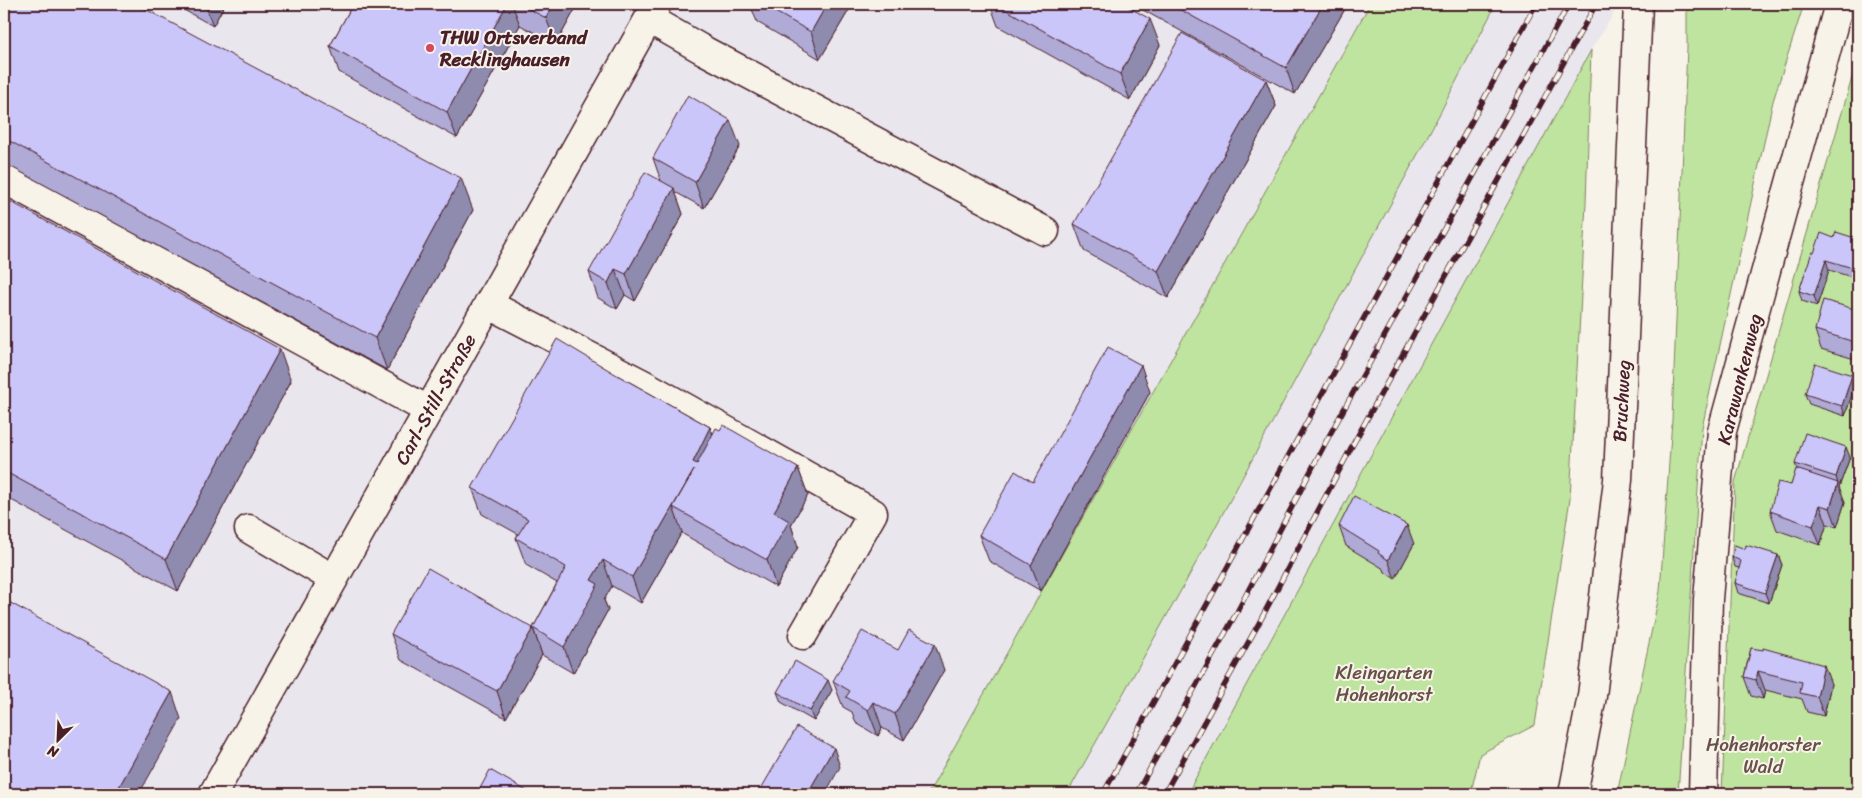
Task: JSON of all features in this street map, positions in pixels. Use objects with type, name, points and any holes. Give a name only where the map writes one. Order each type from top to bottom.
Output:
[{"type":"street","name":"Bruchweg","points":[[1572,794],[1592,696],[1618,480],[1638,4]]},
{"type":"street","name":"Karawankenweg","points":[[1704,794],[1708,599],[1722,431],[1839,4]]},
{"type":"street","points":[[653,11],[714,56],[1045,230]]},
{"type":"street","name":"Carl-Still-Straße","points":[[212,794],[653,11]]},
{"type":"street","points":[[4,179],[428,410]]},
{"type":"street","points":[[488,304],[645,385],[873,513],[803,635]]},
{"type":"street","points":[[249,529],[334,579]]},
{"type":"shaded area","points":[[4,4],[1370,4],[928,794],[4,794]]},
{"type":"shaded area","points":[[1496,4],[1620,4],[1591,50],[1187,794],[1067,794],[1184,585],[1439,115]]},
{"type":"green space","points":[[1370,4],[1496,4],[1439,115],[1184,585],[1067,794],[928,794]]},
{"type":"green space","points":[[1687,4],[1804,4],[1773,101],[1702,428],[1678,794],[1617,794],[1660,591],[1672,420],[1687,48]]},
{"type":"green space","name":"Kleingarten Hohenhorst","points":[[1591,50],[1586,203],[1570,499],[1535,725],[1480,754],[1472,788],[1474,794],[1187,794]]},
{"type":"green space","name":"Hohenhorster Wald","points":[[1858,57],[1858,794],[1722,794],[1735,482]]},
{"type":"building","points":[[9,4],[136,4],[461,178],[375,338],[4,138],[4,13]]},
{"type":"building","name":"THW Ortsverband Recklinghausen","points":[[353,4],[507,4],[447,112],[330,46]]},
{"type":"building","points":[[520,4],[554,4],[546,18]]},
{"type":"building","points":[[761,4],[827,4],[811,32]]},
{"type":"building","points":[[996,4],[1123,4],[1150,19],[1120,74]]},
{"type":"building","points":[[1170,4],[1323,4],[1286,68]]},
{"type":"building","points":[[1182,33],[1266,80],[1158,271],[1074,224]]},
{"type":"building","points":[[688,95],[730,120],[695,182],[653,158]]},
{"type":"building","points":[[645,172],[674,188],[626,274],[615,269],[608,283],[589,272]]},
{"type":"building","points":[[4,198],[280,349],[166,559],[4,471]]},
{"type":"building","points":[[1836,232],[1858,239],[1858,264],[1856,269],[1826,260],[1814,296],[1799,291],[1812,252],[1814,253],[1821,233],[1834,238]]},
{"type":"building","points":[[1823,300],[1858,310],[1858,343],[1815,330]]},
{"type":"building","points":[[557,339],[710,427],[693,462],[697,464],[716,428],[720,430],[723,425],[798,468],[774,512],[789,521],[767,560],[673,507],[694,470],[632,577],[603,560],[591,580],[598,584],[564,647],[533,628],[566,567],[516,538],[528,519],[472,488]]},
{"type":"building","points":[[1108,347],[1141,365],[1031,565],[979,535],[1015,471],[1033,482]]},
{"type":"building","points":[[1815,363],[1852,375],[1842,406],[1805,394]]},
{"type":"building","points":[[1805,433],[1846,447],[1836,477],[1795,464]]},
{"type":"building","points":[[1796,469],[1838,483],[1830,508],[1820,505],[1813,526],[1770,511],[1778,482],[1791,485]]},
{"type":"building","points":[[1354,496],[1407,525],[1388,560],[1378,553],[1379,551],[1339,526]]},
{"type":"building","points":[[1735,545],[1745,549],[1746,545],[1778,555],[1765,593],[1735,583],[1741,561],[1732,557]]},
{"type":"building","points":[[428,568],[533,628],[497,691],[391,634]]},
{"type":"building","points":[[7,601],[172,692],[115,794],[4,794],[4,607]]},
{"type":"building","points":[[909,630],[935,644],[895,714],[873,702],[868,710],[846,697],[850,691],[833,681],[862,631],[898,650]]},
{"type":"building","points":[[1751,648],[1763,650],[1763,648],[1824,665],[1817,697],[1800,693],[1802,682],[1758,671],[1756,680],[1744,677]]},
{"type":"building","points":[[795,661],[828,680],[810,711],[777,692]]},
{"type":"building","points":[[797,727],[834,748],[807,794],[758,794]]},
{"type":"building","points":[[490,770],[532,794],[477,794]]},
{"type":"railway","points":[[1103,794],[1536,4]]},
{"type":"railway","points":[[1136,794],[1237,612],[1329,436],[1569,4]]},
{"type":"railway","points":[[1164,794],[1259,623],[1351,448],[1596,4]]},
{"type":"place","name":"THW Ortsverband Recklinghausen","points":[[430,48]]}]
